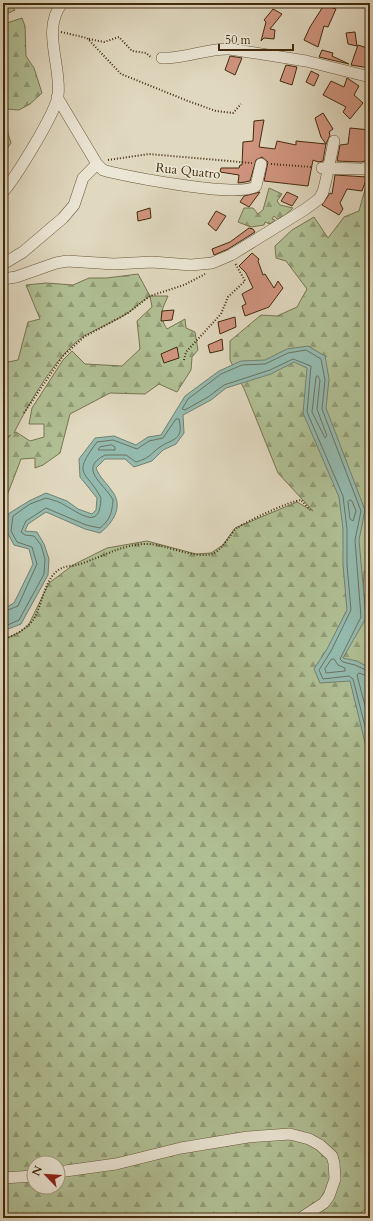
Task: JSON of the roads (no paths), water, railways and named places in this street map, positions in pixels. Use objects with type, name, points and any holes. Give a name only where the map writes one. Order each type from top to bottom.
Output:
[{"type":"street","points":[[3,264],[23,252],[64,218],[74,205],[83,178],[97,164],[58,97],[52,30],[58,5]]},
{"type":"street","points":[[162,58],[185,56],[222,49],[306,61],[370,77]]},
{"type":"street","points":[[3,192],[14,178],[46,124],[58,97]]},
{"type":"street","points":[[3,279],[16,277],[56,263],[67,261],[114,264],[152,262],[191,265],[212,263],[232,255],[319,199],[323,192],[325,168],[334,141]]},
{"type":"street","name":"Rua Quatro","points":[[97,164],[103,170],[156,182],[228,189],[253,188],[258,182],[261,164]]},
{"type":"street","points":[[325,168],[362,169],[370,167]]},
{"type":"street","points":[[66,1171],[116,1164],[188,1147],[248,1137],[290,1134],[309,1139],[320,1145],[332,1156],[334,1163],[335,1179],[329,1196],[324,1202],[301,1218]]},
{"type":"street","points":[[3,1178],[26,1177]]},
{"type":"water","points":[[308,346],[325,356],[329,379],[326,408],[365,510],[359,540],[366,618],[343,658],[357,661],[370,668],[370,763],[350,681],[320,683],[314,669],[327,649],[347,610],[343,565],[343,529],[339,497],[303,413],[307,368],[294,362],[271,374],[226,388],[211,400],[183,415],[184,433],[176,444],[163,450],[152,461],[134,467],[125,459],[105,459],[96,468],[99,475],[110,488],[115,497],[117,508],[113,519],[100,533],[85,529],[46,512],[28,524],[25,531],[37,532],[44,544],[49,559],[48,575],[21,624],[3,631],[3,609],[14,603],[33,564],[29,549],[14,545],[7,532],[8,514],[29,501],[46,493],[67,501],[78,509],[92,514],[96,510],[97,498],[80,477],[79,459],[95,438],[114,436],[136,445],[148,437],[161,435],[185,396],[219,371],[241,361],[265,360],[287,349]]}]
